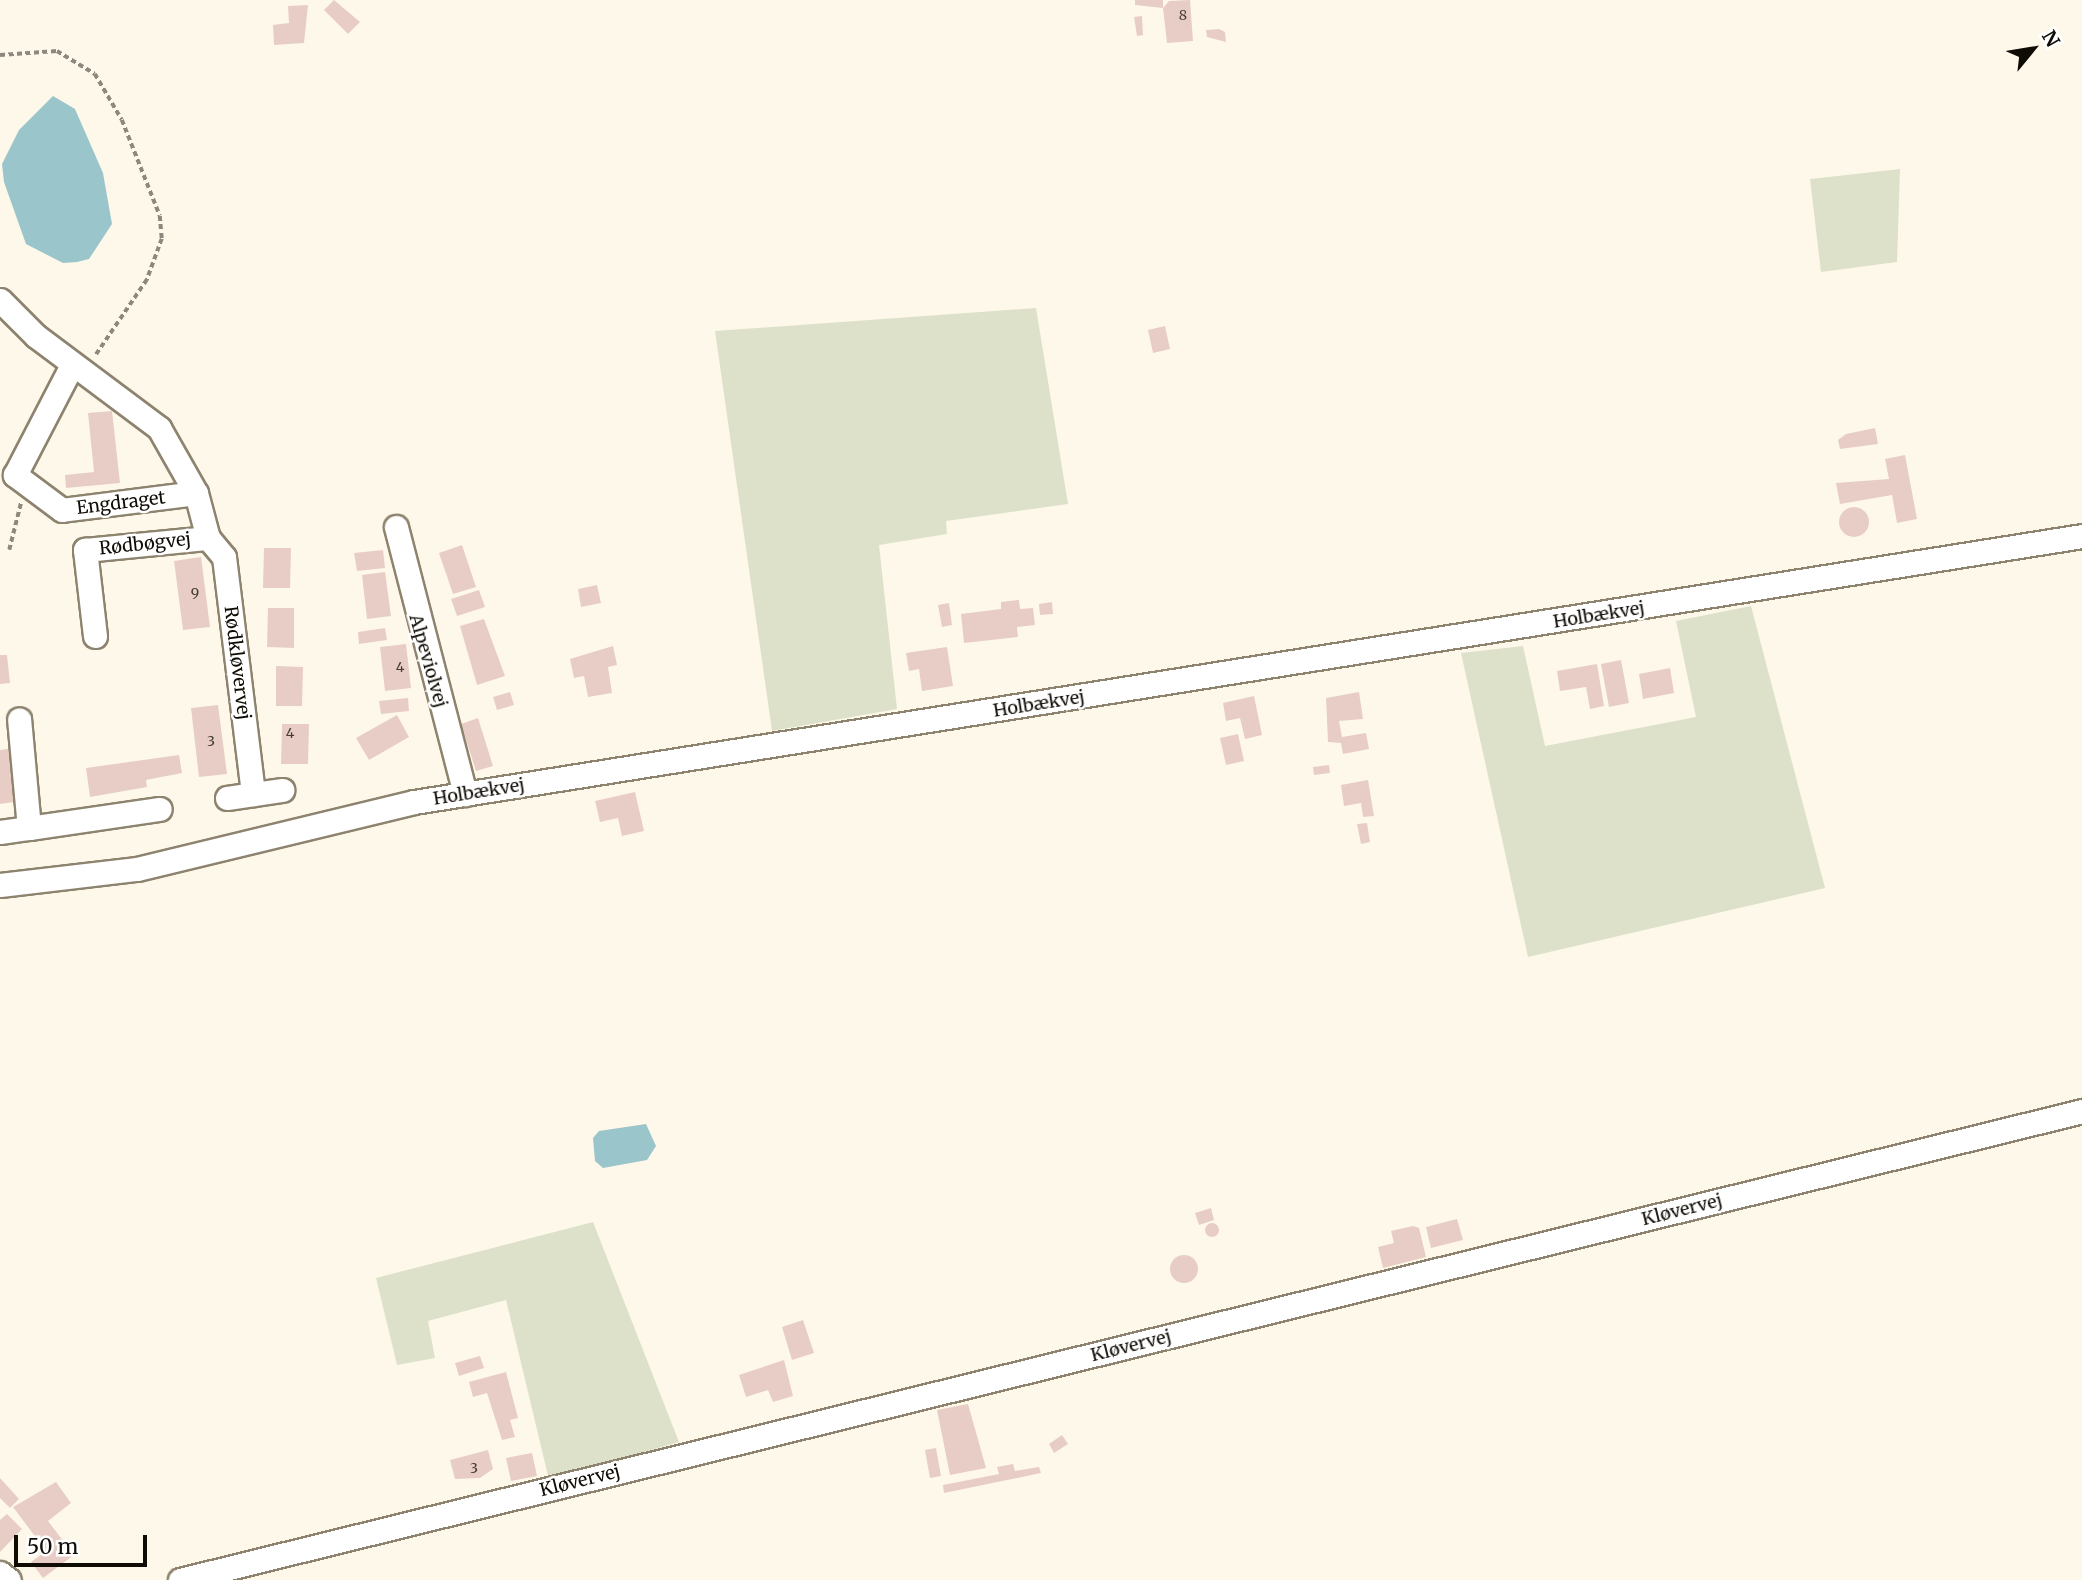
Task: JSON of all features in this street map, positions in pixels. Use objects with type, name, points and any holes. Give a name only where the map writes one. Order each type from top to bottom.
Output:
[{"type":"street","points":[[1,304],[79,370],[130,401],[159,428],[197,493],[208,538]]},
{"type":"street","points":[[14,478],[79,370]]},
{"type":"street","name":"Engdraget","points":[[14,478],[62,510],[197,493]]},
{"type":"street","name":"Alpeviolvej","points":[[396,527],[466,794]]},
{"type":"street","name":"Holbækvej","points":[[0,886],[137,869],[466,794],[2082,536]]},
{"type":"street","name":"Rødbøgvej","points":[[95,636],[85,550],[208,538]]},
{"type":"street","name":"Rødkløvervej","points":[[208,538],[224,557],[253,794]]},
{"type":"street","points":[[19,719],[29,828]]},
{"type":"street","points":[[227,798],[282,790]]},
{"type":"street","points":[[0,832],[160,809]]},
{"type":"street","name":"Kløvervej","points":[[180,1580],[2082,1111]]},
{"type":"street","points":[[0,1573],[9,1580]]},
{"type":"path","points":[[0,55],[57,51],[95,74],[122,120],[160,216],[162,239],[147,280],[79,370]]},
{"type":"path","points":[[9,550],[14,478]]},
{"type":"green space","points":[[1900,169],[1897,262],[1821,272],[1810,179]]},
{"type":"green space","points":[[1036,308],[1068,504],[946,521],[947,534],[879,545],[897,709],[772,731],[715,331]]},
{"type":"green space","points":[[1751,606],[1825,888],[1528,957],[1461,653],[1523,646],[1545,746],[1696,717],[1676,621]]},
{"type":"green space","points":[[593,1222],[679,1442],[549,1480],[506,1300],[428,1321],[435,1358],[397,1365],[376,1278]]},
{"type":"water","points":[[53,96],[75,109],[103,173],[112,224],[89,259],[77,262],[63,263],[26,244],[4,182],[2,164],[19,130]]},
{"type":"water","points":[[646,1124],[656,1146],[647,1160],[603,1168],[595,1161],[593,1138],[599,1131]]},
{"type":"building","points":[[334,0],[360,22],[348,34],[324,10]]},
{"type":"building","points":[[1135,0],[1163,0],[1163,8],[1135,5]]},
{"type":"building","points":[[1190,0],[1193,41],[1167,43],[1163,8],[1169,1]]},
{"type":"building","points":[[308,5],[304,43],[274,45],[273,25],[289,23],[288,6]]},
{"type":"building","points":[[1142,16],[1143,35],[1137,36],[1134,17]]},
{"type":"building","points":[[1219,29],[1225,32],[1226,42],[1207,37],[1206,30]]},
{"type":"building","points":[[1165,326],[1170,349],[1153,353],[1148,330]]},
{"type":"building","points":[[112,411],[120,483],[66,488],[65,475],[94,472],[88,413]]},
{"type":"building","points":[[1875,428],[1878,444],[1840,449],[1838,440],[1846,434]]},
{"type":"building","points":[[1905,455],[1917,519],[1897,523],[1892,495],[1840,504],[1836,483],[1889,479],[1885,459]]},
{"type":"building","points":[[1854,507],[1865,511],[1869,522],[1865,533],[1854,537],[1843,533],[1839,522],[1843,511]]},
{"type":"building","points":[[462,545],[476,587],[453,594],[439,553]]},
{"type":"building","points":[[264,548],[291,548],[290,588],[263,588]]},
{"type":"building","points":[[383,550],[385,568],[357,571],[354,553]]},
{"type":"building","points":[[201,557],[210,627],[183,630],[174,561]]},
{"type":"building","points":[[385,572],[391,616],[367,619],[362,575]]},
{"type":"building","points":[[597,585],[601,603],[581,607],[578,589]]},
{"type":"building","points":[[479,590],[485,607],[457,616],[451,599]]},
{"type":"building","points":[[1019,600],[1020,609],[1033,608],[1035,625],[1017,627],[1018,637],[964,643],[961,614],[1001,609],[1001,602]]},
{"type":"building","points":[[1052,602],[1053,614],[1040,615],[1039,604]]},
{"type":"building","points":[[949,603],[952,625],[942,627],[938,605]]},
{"type":"building","points":[[268,608],[294,608],[294,648],[267,647]]},
{"type":"building","points":[[484,619],[505,676],[477,685],[460,626]]},
{"type":"building","points":[[385,628],[387,640],[359,644],[358,632]]},
{"type":"building","points":[[406,644],[411,688],[385,691],[380,647]]},
{"type":"building","points":[[613,646],[617,665],[608,667],[612,693],[588,697],[584,676],[574,678],[570,659]]},
{"type":"building","points":[[947,647],[953,686],[922,691],[919,669],[909,671],[906,653]]},
{"type":"building","points":[[0,655],[7,655],[10,683],[0,684]]},
{"type":"building","points":[[1621,660],[1629,703],[1609,707],[1601,664]]},
{"type":"building","points":[[1597,664],[1604,706],[1590,709],[1586,687],[1560,691],[1557,671]]},
{"type":"building","points":[[276,666],[303,667],[302,706],[276,706]]},
{"type":"building","points":[[1670,668],[1674,693],[1643,699],[1639,674]]},
{"type":"building","points":[[510,692],[514,705],[497,710],[493,697]]},
{"type":"building","points":[[1359,692],[1363,719],[1339,721],[1342,737],[1366,733],[1369,749],[1343,754],[1341,743],[1328,742],[1326,698]]},
{"type":"building","points":[[1254,696],[1262,735],[1245,739],[1240,718],[1226,721],[1223,703]]},
{"type":"building","points":[[408,698],[409,711],[381,714],[379,701]]},
{"type":"building","points":[[218,705],[227,774],[199,777],[191,708]]},
{"type":"building","points":[[397,715],[409,737],[369,760],[356,738]]},
{"type":"building","points":[[478,718],[493,766],[476,771],[461,724]]},
{"type":"building","points":[[282,724],[309,724],[308,764],[281,764]]},
{"type":"building","points":[[1238,734],[1244,761],[1226,765],[1220,738]]},
{"type":"building","points":[[14,748],[21,801],[0,804],[0,750]]},
{"type":"building","points":[[179,755],[182,773],[146,780],[147,787],[90,797],[86,768]]},
{"type":"building","points":[[1329,765],[1330,773],[1314,775],[1313,767]]},
{"type":"building","points":[[1368,780],[1374,816],[1363,817],[1361,803],[1344,806],[1341,785]]},
{"type":"building","points":[[635,792],[644,831],[622,836],[618,818],[600,822],[595,801]]},
{"type":"building","points":[[1367,823],[1370,842],[1361,844],[1357,824]]},
{"type":"building","points":[[1211,1208],[1214,1220],[1199,1225],[1195,1213]]},
{"type":"building","points":[[1457,1219],[1463,1240],[1431,1248],[1426,1227]]},
{"type":"building","points":[[1212,1223],[1217,1225],[1217,1235],[1212,1237],[1207,1235],[1205,1230],[1207,1225]]},
{"type":"building","points":[[1413,1226],[1419,1228],[1426,1257],[1383,1268],[1378,1247],[1394,1243],[1391,1231]]},
{"type":"building","points":[[1184,1255],[1194,1259],[1198,1269],[1194,1279],[1184,1283],[1174,1279],[1170,1269],[1174,1259]]},
{"type":"building","points":[[803,1320],[814,1353],[792,1360],[782,1327]]},
{"type":"building","points":[[480,1356],[484,1368],[459,1376],[455,1363]]},
{"type":"building","points":[[784,1360],[793,1396],[773,1402],[768,1390],[746,1397],[739,1375]]},
{"type":"building","points":[[506,1372],[518,1418],[510,1420],[515,1437],[502,1440],[487,1393],[473,1397],[469,1382]]},
{"type":"building","points":[[968,1404],[986,1468],[950,1475],[937,1410]]},
{"type":"building","points":[[1062,1435],[1068,1444],[1054,1453],[1049,1444]]},
{"type":"building","points":[[936,1448],[941,1476],[930,1478],[925,1450]]},
{"type":"building","points":[[488,1450],[493,1469],[480,1478],[455,1479],[450,1460]]},
{"type":"building","points":[[532,1453],[537,1476],[511,1481],[506,1458]]},
{"type":"building","points":[[1013,1464],[1015,1471],[1039,1467],[1041,1473],[944,1493],[943,1485],[999,1474],[997,1467]]},
{"type":"building","points":[[0,1478],[19,1499],[10,1508],[0,1498]]},
{"type":"building","points":[[56,1482],[71,1503],[48,1521],[74,1555],[43,1578],[31,1562],[46,1551],[13,1507]]},
{"type":"building","points":[[7,1514],[22,1529],[0,1552],[0,1520]]}]
